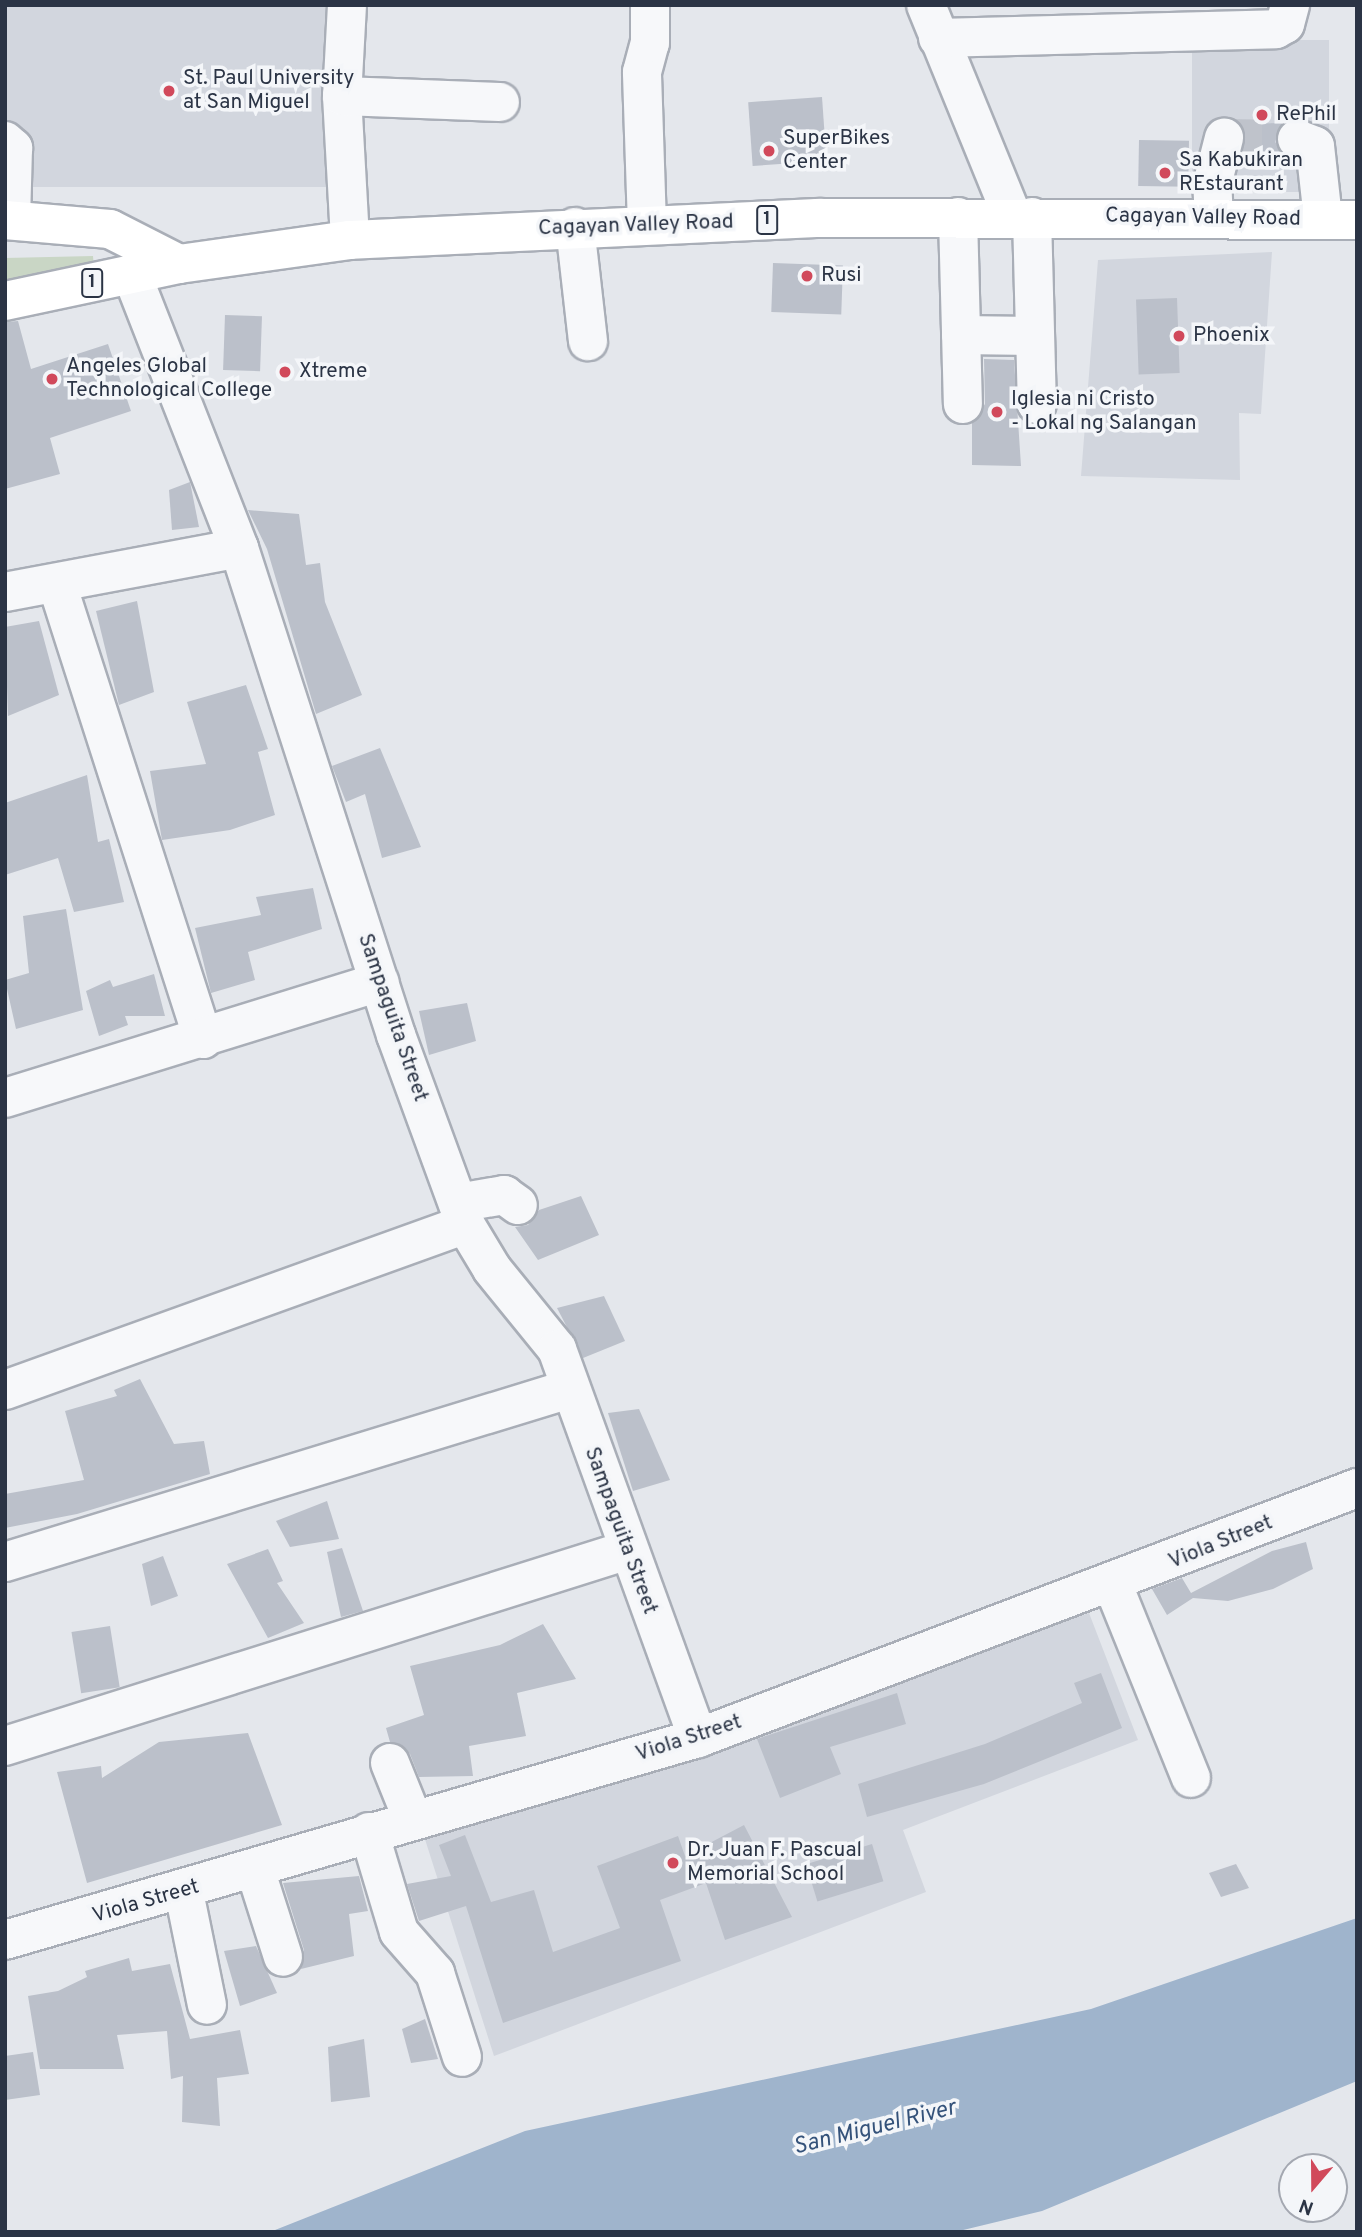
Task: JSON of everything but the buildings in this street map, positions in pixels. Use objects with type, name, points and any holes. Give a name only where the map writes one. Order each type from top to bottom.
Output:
[{"type":"main road","name":"Cagayan Valley Road","points":[[5,301],[179,264],[350,240],[575,227],[958,218],[1340,220]]},
{"type":"main road","points":[[8,220],[110,229],[179,264]]},
{"type":"street","points":[[347,5],[342,96],[350,240]]},
{"type":"street","points":[[647,225],[642,72],[650,43],[650,5]]},
{"type":"street","points":[[1037,404],[1034,337],[1022,217],[932,22],[1276,29],[1285,24],[1290,5]]},
{"type":"street","points":[[342,96],[500,102]]},
{"type":"street","points":[[1214,218],[1212,185],[1224,138]]},
{"type":"street","points":[[1297,139],[1315,146],[1340,220]]},
{"type":"street","points":[[5,141],[13,148],[8,220]]},
{"type":"street","points":[[958,218],[963,404]]},
{"type":"street","points":[[575,227],[588,341]]},
{"type":"street","name":"Sampaguita Street","points":[[132,275],[239,548],[379,982],[461,1213],[492,1269],[551,1338],[625,1551],[698,1738]]},
{"type":"street","points":[[961,335],[1034,337]]},
{"type":"street","points":[[5,592],[239,548]]},
{"type":"street","points":[[57,584],[203,1039]]},
{"type":"street","points":[[5,1098],[203,1039],[379,982]]},
{"type":"street","points":[[5,1390],[504,1195],[518,1205]]},
{"type":"street","points":[[5,1562],[569,1389]]},
{"type":"street","name":"Viola Street","points":[[5,1940],[184,1892],[369,1832],[698,1738],[1113,1585],[1357,1489]]},
{"type":"street","points":[[5,1746],[625,1551]]},
{"type":"street","points":[[1113,1585],[1191,1778]]},
{"type":"street","points":[[390,1763],[413,1820]]},
{"type":"street","points":[[369,1832],[398,1932],[435,1973],[461,2057]]},
{"type":"street","points":[[255,1869],[283,1957]]},
{"type":"street","points":[[184,1892],[207,2005]]},
{"type":"shaded area","name":"St. Paul University at San Miguel","points":[[5,5],[331,5],[331,187],[5,187]]},
{"type":"shaded area","name":"RePhil","points":[[1192,40],[1329,40],[1329,192],[1192,192]]},
{"type":"shaded area","name":"Phoenix","points":[[1272,252],[1261,414],[1239,413],[1240,480],[1081,476],[1098,260]]},
{"type":"shaded area","name":"Dr. Juan F. Pascual Memorial School","points":[[1089,1613],[1138,1740],[903,1830],[926,1892],[494,2056],[423,1833]]},
{"type":"green space","points":[[93,256],[94,269],[5,282],[5,258]]},
{"type":"water","name":"San Miguel River","points":[[1357,1918],[1357,2081],[1042,2211],[955,2232],[270,2232],[525,2131],[1091,2009]]},
{"type":"tunnel","points":[[1224,138],[1297,139]]},
{"type":"place","name":"St. Paul University at San Miguel","points":[[169,91]]},
{"type":"place","name":"RePhil","points":[[1262,115]]},
{"type":"place","name":"SuperBikes Center","points":[[769,151]]},
{"type":"place","name":"Sa Kabukiran REstaurant","points":[[1165,173]]},
{"type":"place","name":"Rusi","points":[[807,276]]},
{"type":"place","name":"Phoenix","points":[[1179,336]]},
{"type":"place","name":"Xtreme","points":[[285,372]]},
{"type":"place","name":"Angeles Global Technological College","points":[[52,379]]},
{"type":"place","name":"Iglesia ni Cristo - Lokal ng Salangan","points":[[997,412]]},
{"type":"place","name":"Dr. Juan F. Pascual Memorial School","points":[[673,1863]]}]
